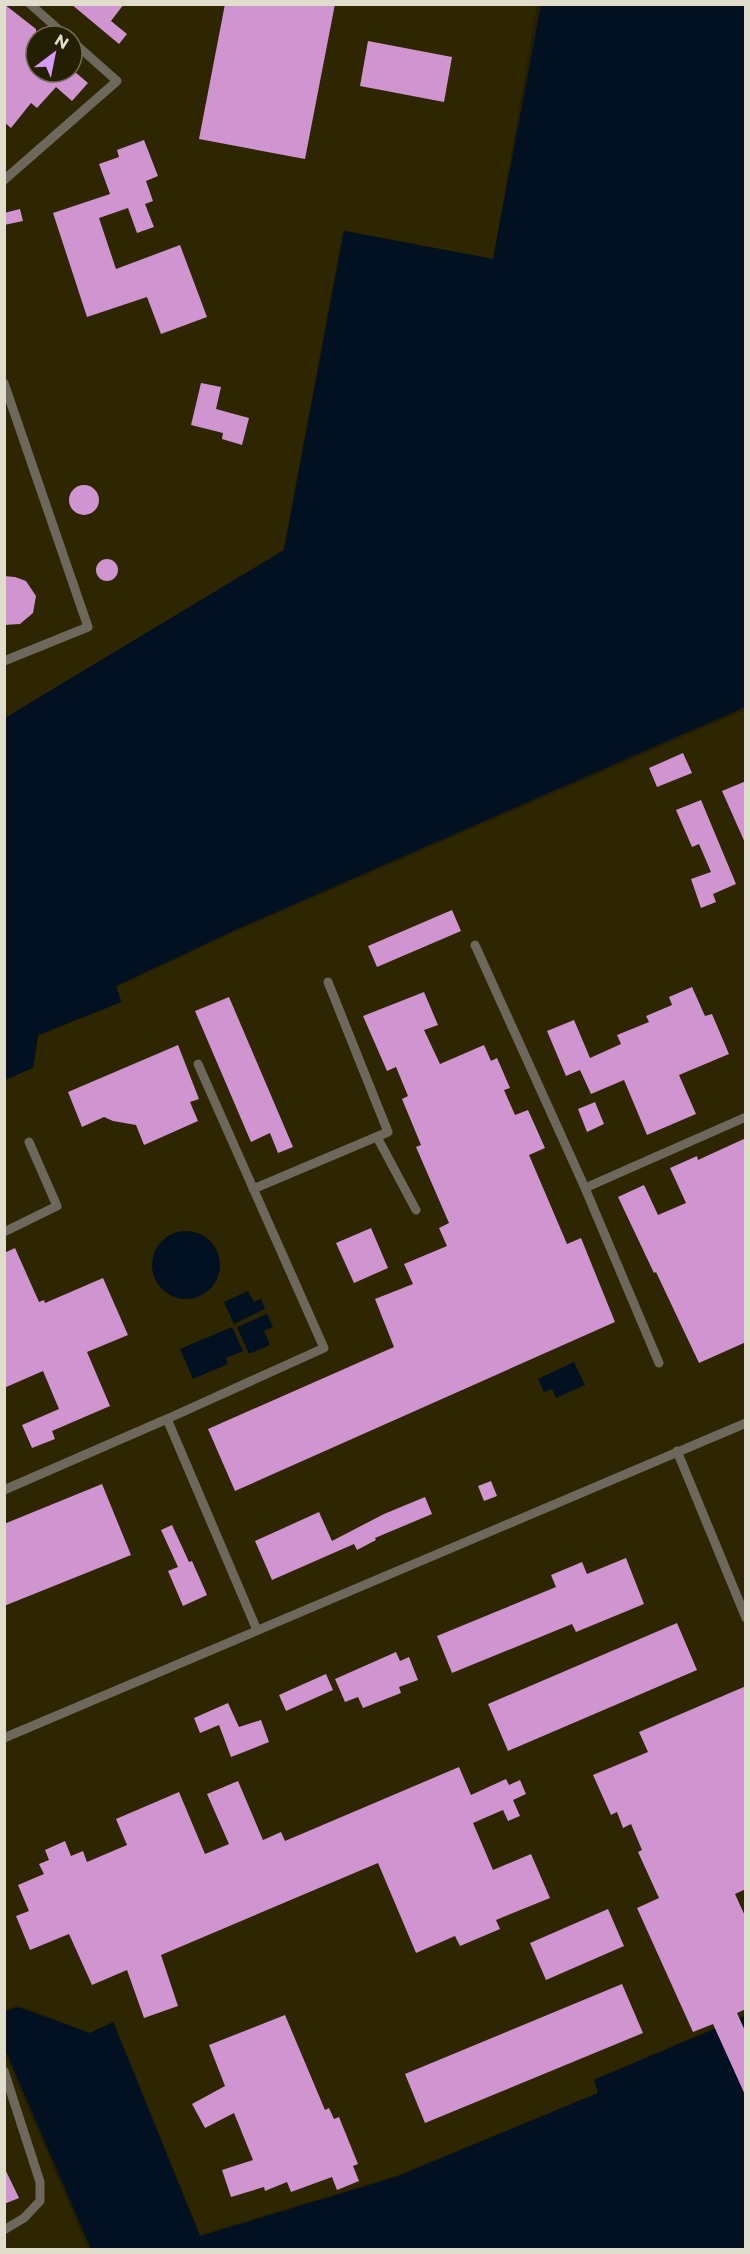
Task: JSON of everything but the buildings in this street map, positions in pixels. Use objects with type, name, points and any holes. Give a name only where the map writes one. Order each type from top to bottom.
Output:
[{"type":"lane","points":[[30,4],[52,24]]},
{"type":"lane","points":[[4,180],[117,81],[84,52]]},
{"type":"lane","points":[[4,383],[88,627],[4,661]]},
{"type":"lane","points":[[476,945],[585,1188],[659,1363]]},
{"type":"lane","points":[[253,1189],[388,1132],[328,981]]},
{"type":"lane","points":[[4,1490],[324,1348],[198,1064]]},
{"type":"lane","points":[[585,1188],[746,1117]]},
{"type":"lane","points":[[377,1137],[416,1210]]},
{"type":"lane","points":[[4,1232],[57,1206],[29,1143]]},
{"type":"lane","points":[[167,1419],[257,1630]]},
{"type":"lane","points":[[4,1738],[746,1423]]},
{"type":"lane","points":[[677,1451],[746,1618]]},
{"type":"lane","points":[[4,2072],[40,2182],[40,2201],[24,2218],[4,2230]]},
{"type":"shaded area","points":[[5,5],[537,5],[493,259],[343,230],[283,551],[5,718]]},
{"type":"shaded area","points":[[745,710],[745,2015],[595,2079],[598,2093],[395,2176],[200,2235],[114,2022],[90,2033],[18,2005],[5,2011],[5,1080],[34,1067],[38,1036],[122,1002],[117,987],[235,932]]},
{"type":"shaded area","points":[[5,2054],[88,2249],[5,2249]]},
{"type":"water","points":[[541,5],[745,5],[745,707],[235,930],[116,986],[121,1002],[38,1035],[33,1068],[5,1080],[5,718],[284,550],[344,231],[493,259]]},
{"type":"water","points":[[179,1231],[193,1231],[205,1236],[215,1246],[220,1265],[215,1284],[205,1294],[193,1299],[179,1299],[167,1294],[157,1284],[152,1272],[152,1258],[157,1246],[167,1236]]},
{"type":"water","points":[[248,1291],[254,1302],[261,1299],[265,1309],[234,1324],[224,1302]]},
{"type":"water","points":[[267,1314],[273,1327],[264,1331],[270,1345],[249,1354],[237,1327]]},
{"type":"water","points":[[232,1327],[243,1351],[226,1358],[228,1364],[193,1379],[180,1349]]},
{"type":"water","points":[[574,1362],[585,1385],[556,1398],[552,1389],[544,1392],[538,1379]]},
{"type":"water","points":[[18,2007],[90,2033],[113,2022],[200,2236],[396,2177],[598,2093],[594,2080],[745,2016],[745,2249],[91,2249],[5,2049],[4,2012]]}]
